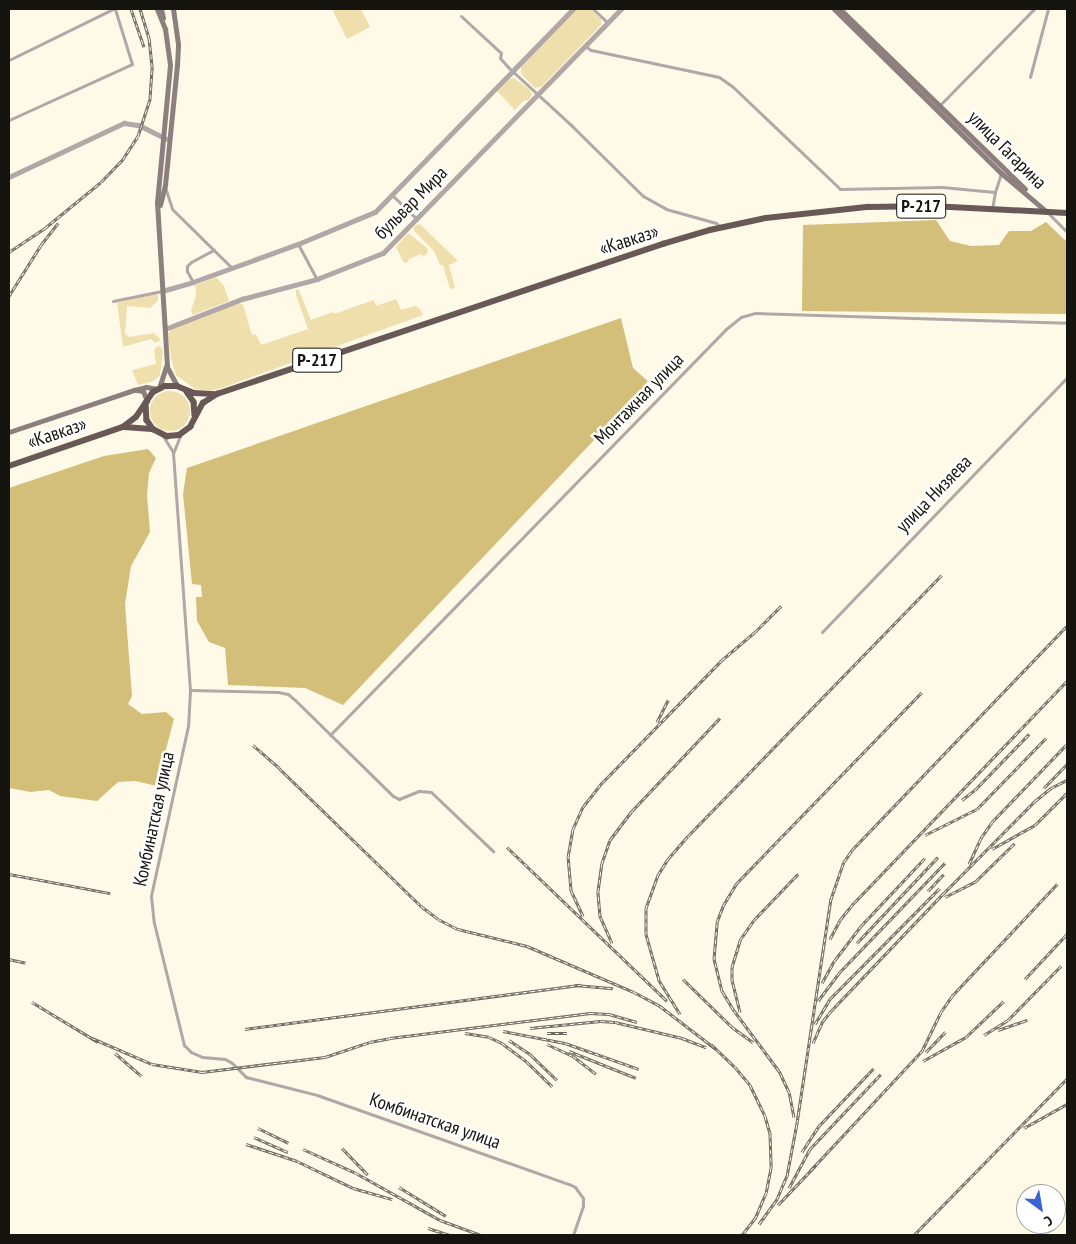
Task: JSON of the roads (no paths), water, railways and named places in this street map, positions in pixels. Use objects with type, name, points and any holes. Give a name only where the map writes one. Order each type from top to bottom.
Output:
[{"type":"highway","name":"«Кавказ»","points":[[184,432],[190,427],[195,414],[203,403],[217,394],[663,244],[722,228],[766,218],[868,207],[931,206],[1067,213]]},
{"type":"highway","name":"«Кавказ»","points":[[177,386],[187,392],[217,394]]},
{"type":"highway","points":[[158,388],[177,386]]},
{"type":"highway","name":"«Кавказ»","points":[[115,430],[130,422],[158,388]]},
{"type":"highway","points":[[187,392],[194,402],[195,414]]},
{"type":"highway","points":[[147,402],[145,414],[153,429]]},
{"type":"highway","name":"«Кавказ»","points":[[9,466],[115,430],[134,426],[153,429],[161,434]]},
{"type":"highway","points":[[161,434],[173,436],[184,432]]},
{"type":"main road","points":[[157,9],[165,29]]},
{"type":"main road","points":[[161,9],[170,65],[158,210],[167,360],[170,374],[177,386]]},
{"type":"main road","points":[[158,210],[165,185],[177,65],[175,24],[171,9]]},
{"type":"main road","name":"улица Гагарина","points":[[834,9],[938,107]]},
{"type":"main road","name":"улица Гагарина","points":[[840,9],[1003,171],[1048,212]]},
{"type":"main road","points":[[9,432],[134,390],[146,387],[158,388],[167,360]]},
{"type":"main road","points":[[134,390],[143,391],[147,402]]},
{"type":"street","points":[[9,60],[114,9],[133,60],[129,66],[9,120]]},
{"type":"street","name":"бульвар Мира","points":[[112,301],[162,291],[194,282],[370,216],[392,196],[573,9]]},
{"type":"street","points":[[593,9],[607,22]]},
{"type":"street","name":"бульвар Мира","points":[[165,329],[242,299],[317,279],[383,253],[621,9]]},
{"type":"street","points":[[938,107],[1034,9]]},
{"type":"street","points":[[1030,77],[1048,9]]},
{"type":"street","points":[[461,16],[501,53],[500,58],[513,72],[643,196],[657,205],[716,223],[722,228]]},
{"type":"street","points":[[165,29],[175,24]]},
{"type":"street","points":[[585,46],[591,50],[719,77],[732,86],[840,190],[942,187],[995,192]]},
{"type":"street","points":[[9,177],[124,123],[139,125],[163,138],[170,139]]},
{"type":"street","points":[[992,210],[995,192],[1003,171]]},
{"type":"street","points":[[165,185],[172,209],[232,268]]},
{"type":"street","points":[[392,196],[418,219]]},
{"type":"street","points":[[1048,212],[1067,232]]},
{"type":"street","points":[[298,244],[317,279]]},
{"type":"street","points":[[194,282],[187,271],[188,266],[191,262],[214,250]]},
{"type":"street","name":"Монтажная улица","points":[[330,736],[726,329],[741,317],[755,313],[1067,324]]},
{"type":"street","name":"улица Низяева","points":[[822,632],[1067,377]]},
{"type":"street","points":[[173,453],[176,441],[184,432]]},
{"type":"street","name":"Комбинатская улица","points":[[161,434],[173,453],[190,690],[188,726],[151,896],[154,924],[184,1044],[191,1052],[202,1057],[225,1059],[232,1063],[246,1077],[317,1094],[569,1184],[575,1187],[583,1198],[583,1206],[574,1235]]},
{"type":"street","points":[[190,690],[278,692],[288,694],[393,796],[399,799],[419,791],[431,792],[493,851]]},
{"type":"railway","points":[[131,9],[144,47]]},
{"type":"railway","points":[[9,252],[45,228],[101,182],[123,159],[138,136],[150,98],[152,66],[149,38],[140,9]]},
{"type":"railway","points":[[9,296],[41,245],[58,223]]},
{"type":"railway","points":[[680,1014],[659,980],[646,934],[646,908],[658,875],[668,859],[688,836],[942,575]]},
{"type":"railway","points":[[583,916],[571,890],[568,857],[573,829],[583,807],[602,783],[722,660],[755,632],[781,606]]},
{"type":"railway","points":[[759,1224],[777,1199],[787,1176],[797,1123],[831,899],[844,862],[852,850],[1067,626]]},
{"type":"railway","points":[[830,939],[840,920],[854,903],[1067,681]]},
{"type":"railway","points":[[794,1117],[789,1092],[779,1071],[722,991],[714,959],[717,922],[723,906],[736,884],[922,692]]},
{"type":"railway","points":[[657,722],[668,700]]},
{"type":"railway","points":[[612,943],[600,916],[598,891],[602,863],[610,840],[632,811],[720,718]]},
{"type":"railway","points":[[962,800],[975,790],[1029,734]]},
{"type":"railway","points":[[925,835],[977,809],[1046,738]]},
{"type":"railway","points":[[253,745],[421,906],[438,919],[458,929],[527,946],[634,992],[660,1006],[716,1049]]},
{"type":"railway","points":[[969,864],[981,838],[992,822],[1066,745]]},
{"type":"railway","points":[[1044,788],[1067,764]]},
{"type":"railway","points":[[813,1043],[823,1021],[831,1011],[943,894],[1035,801],[1051,788],[1067,780]]},
{"type":"railway","points":[[992,849],[1035,825],[1067,793]]},
{"type":"railway","points":[[945,897],[976,881],[1015,843]]},
{"type":"railway","points":[[507,847],[667,1001]]},
{"type":"railway","points":[[857,943],[938,857]]},
{"type":"railway","points":[[822,983],[835,960],[861,926],[925,858]]},
{"type":"railway","points":[[818,1001],[839,973],[945,863]]},
{"type":"railway","points":[[9,874],[110,893]]},
{"type":"railway","points":[[740,1012],[732,981],[732,967],[740,940],[754,920],[798,874]]},
{"type":"railway","points":[[928,891],[944,874]]},
{"type":"railway","points":[[811,1170],[922,1051],[941,1012],[952,996],[1057,884]]},
{"type":"railway","points":[[815,1024],[830,999],[940,888]]},
{"type":"railway","points":[[1025,979],[1067,934]]},
{"type":"railway","points":[[9,959],[26,963]]},
{"type":"railway","points":[[984,1035],[1008,1020],[1061,966]]},
{"type":"railway","points":[[683,979],[732,1027],[753,1042]]},
{"type":"railway","points":[[575,985],[613,988]]},
{"type":"railway","points":[[245,1029],[581,985]]},
{"type":"railway","points":[[923,1061],[966,1037],[1004,1001]]},
{"type":"railway","points":[[32,1002],[98,1042]]},
{"type":"railway","points":[[92,1038],[152,1064],[202,1072],[325,1057],[370,1042],[390,1038],[590,1013],[609,1014],[637,1022]]},
{"type":"railway","points":[[998,1030],[1027,1020]]},
{"type":"railway","points":[[530,1028],[601,1021],[615,1022],[682,1038],[706,1047]]},
{"type":"railway","points":[[503,1031],[565,1043],[639,1069]]},
{"type":"railway","points":[[926,1052],[945,1032]]},
{"type":"railway","points":[[465,1033],[489,1037],[502,1043],[527,1062],[552,1086]]},
{"type":"railway","points":[[547,1033],[567,1033]]},
{"type":"railway","points":[[509,1040],[531,1055],[557,1080]]},
{"type":"railway","points":[[547,1044],[573,1056],[596,1074]]},
{"type":"railway","points":[[711,1044],[735,1067],[750,1085],[765,1116],[770,1134],[771,1168],[766,1193],[756,1217],[742,1235]]},
{"type":"railway","points":[[569,1051],[636,1078]]},
{"type":"railway","points":[[115,1053],[141,1076]]},
{"type":"railway","points":[[802,1152],[818,1127],[874,1068]]},
{"type":"railway","points":[[789,1188],[810,1149],[881,1074]]},
{"type":"railway","points":[[914,1235],[1067,1079]]},
{"type":"railway","points":[[1024,1128],[1067,1104]]},
{"type":"railway","points":[[258,1128],[289,1143]]},
{"type":"railway","points":[[254,1137],[288,1152]]},
{"type":"railway","points":[[246,1144],[297,1161],[353,1188],[392,1199]]},
{"type":"railway","points":[[342,1148],[368,1175]]},
{"type":"railway","points":[[303,1149],[356,1173],[440,1220],[481,1235]]},
{"type":"railway","points":[[778,1205],[816,1165]]},
{"type":"railway","points":[[399,1187],[446,1216]]},
{"type":"railway","points":[[428,1228],[449,1235]]}]
